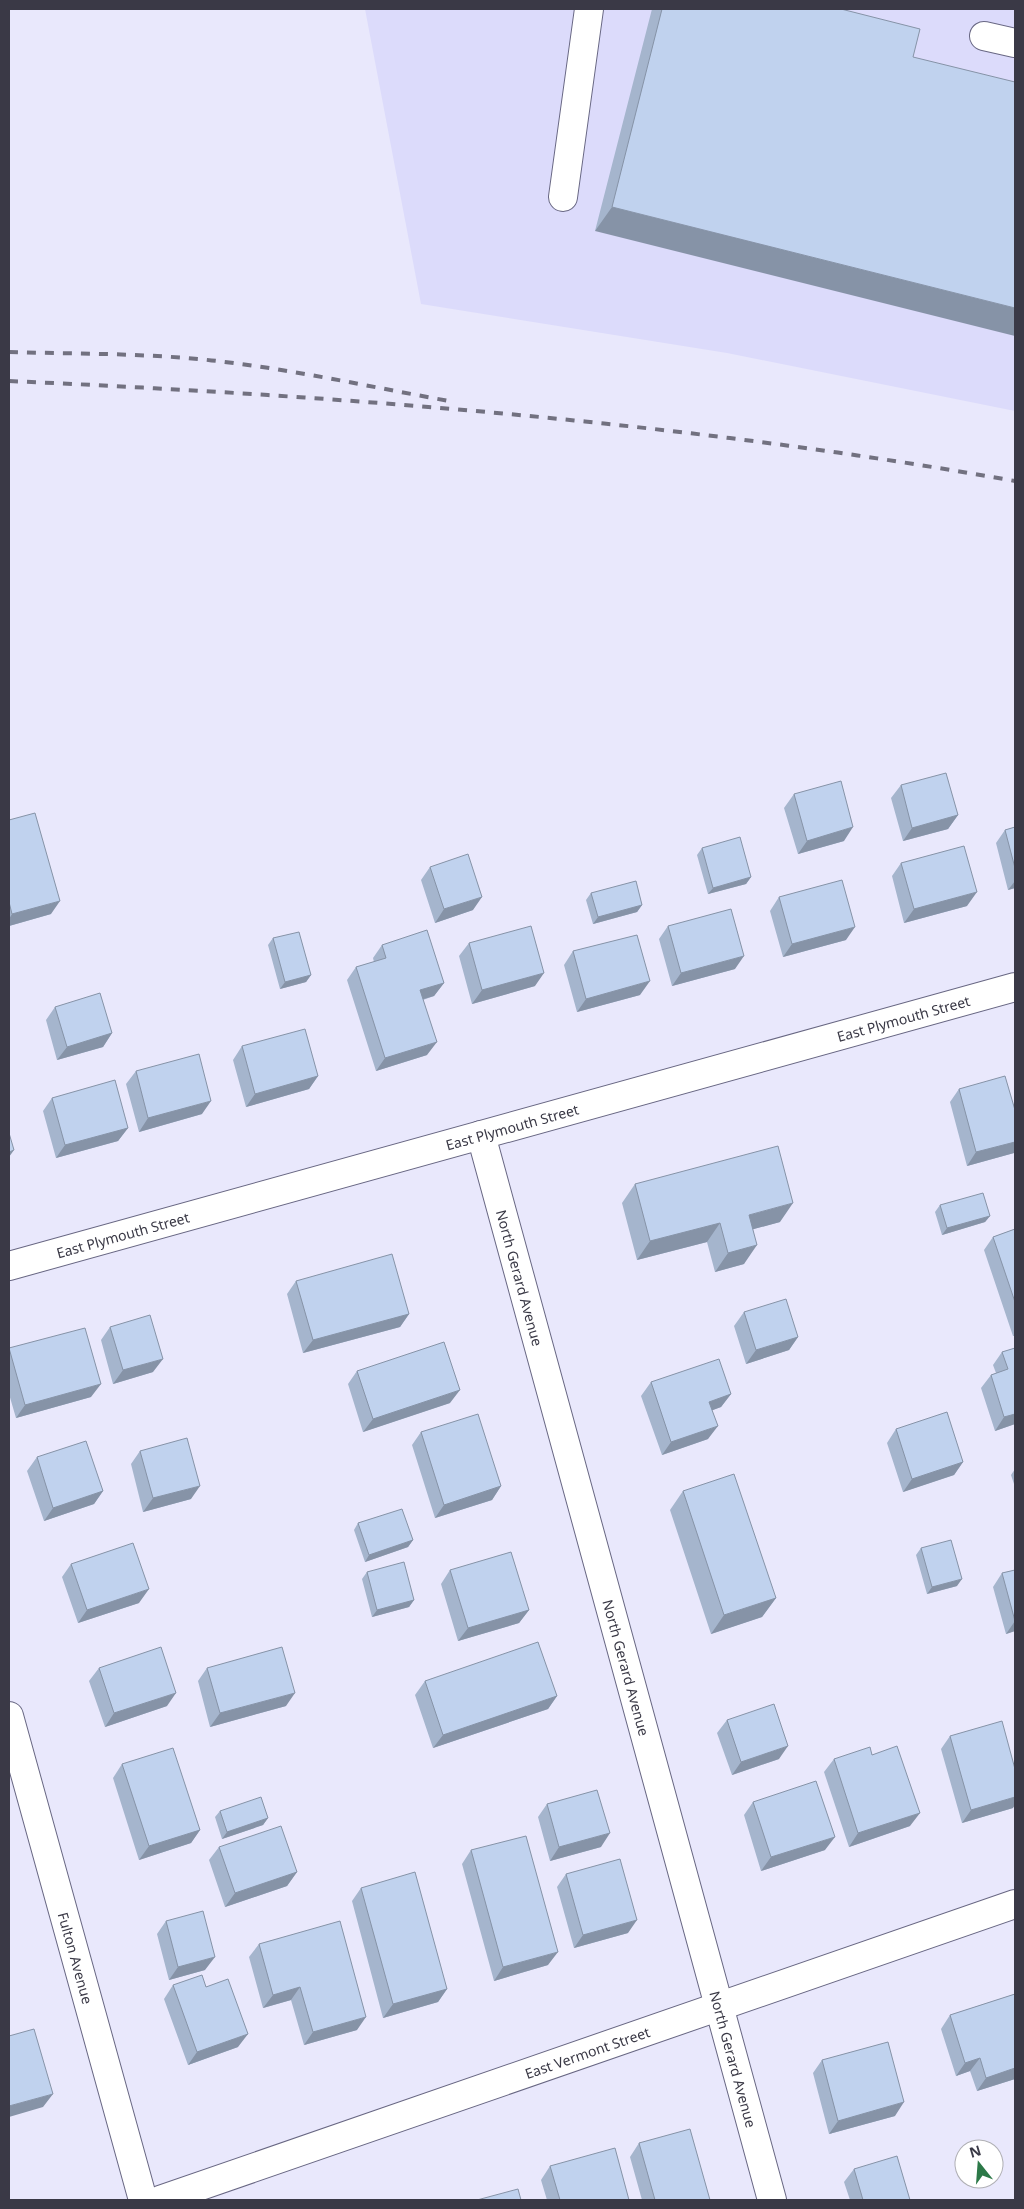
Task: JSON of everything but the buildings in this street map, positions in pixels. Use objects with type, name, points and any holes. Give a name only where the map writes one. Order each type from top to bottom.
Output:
[{"type":"street","points":[[563,197],[589,9]]},
{"type":"street","points":[[984,36],[1015,44]]},
{"type":"street","name":"East Plymouth Street","points":[[9,1266],[1015,987]]},
{"type":"street","name":"North Gerard Avenue","points":[[481,1135],[772,2200]]},
{"type":"street","name":"Fulton Avenue","points":[[9,1716],[143,2200]]},
{"type":"street","name":"East Vermont Street","points":[[160,2200],[1015,1904]]},
{"type":"shaded area","points":[[365,9],[1015,9],[1015,411],[727,353],[421,304]]},
{"type":"railway","points":[[9,352],[191,358],[306,374],[455,402]]},
{"type":"railway","points":[[9,381],[262,395],[514,414],[640,427],[765,443],[890,460],[1015,481]]}]
